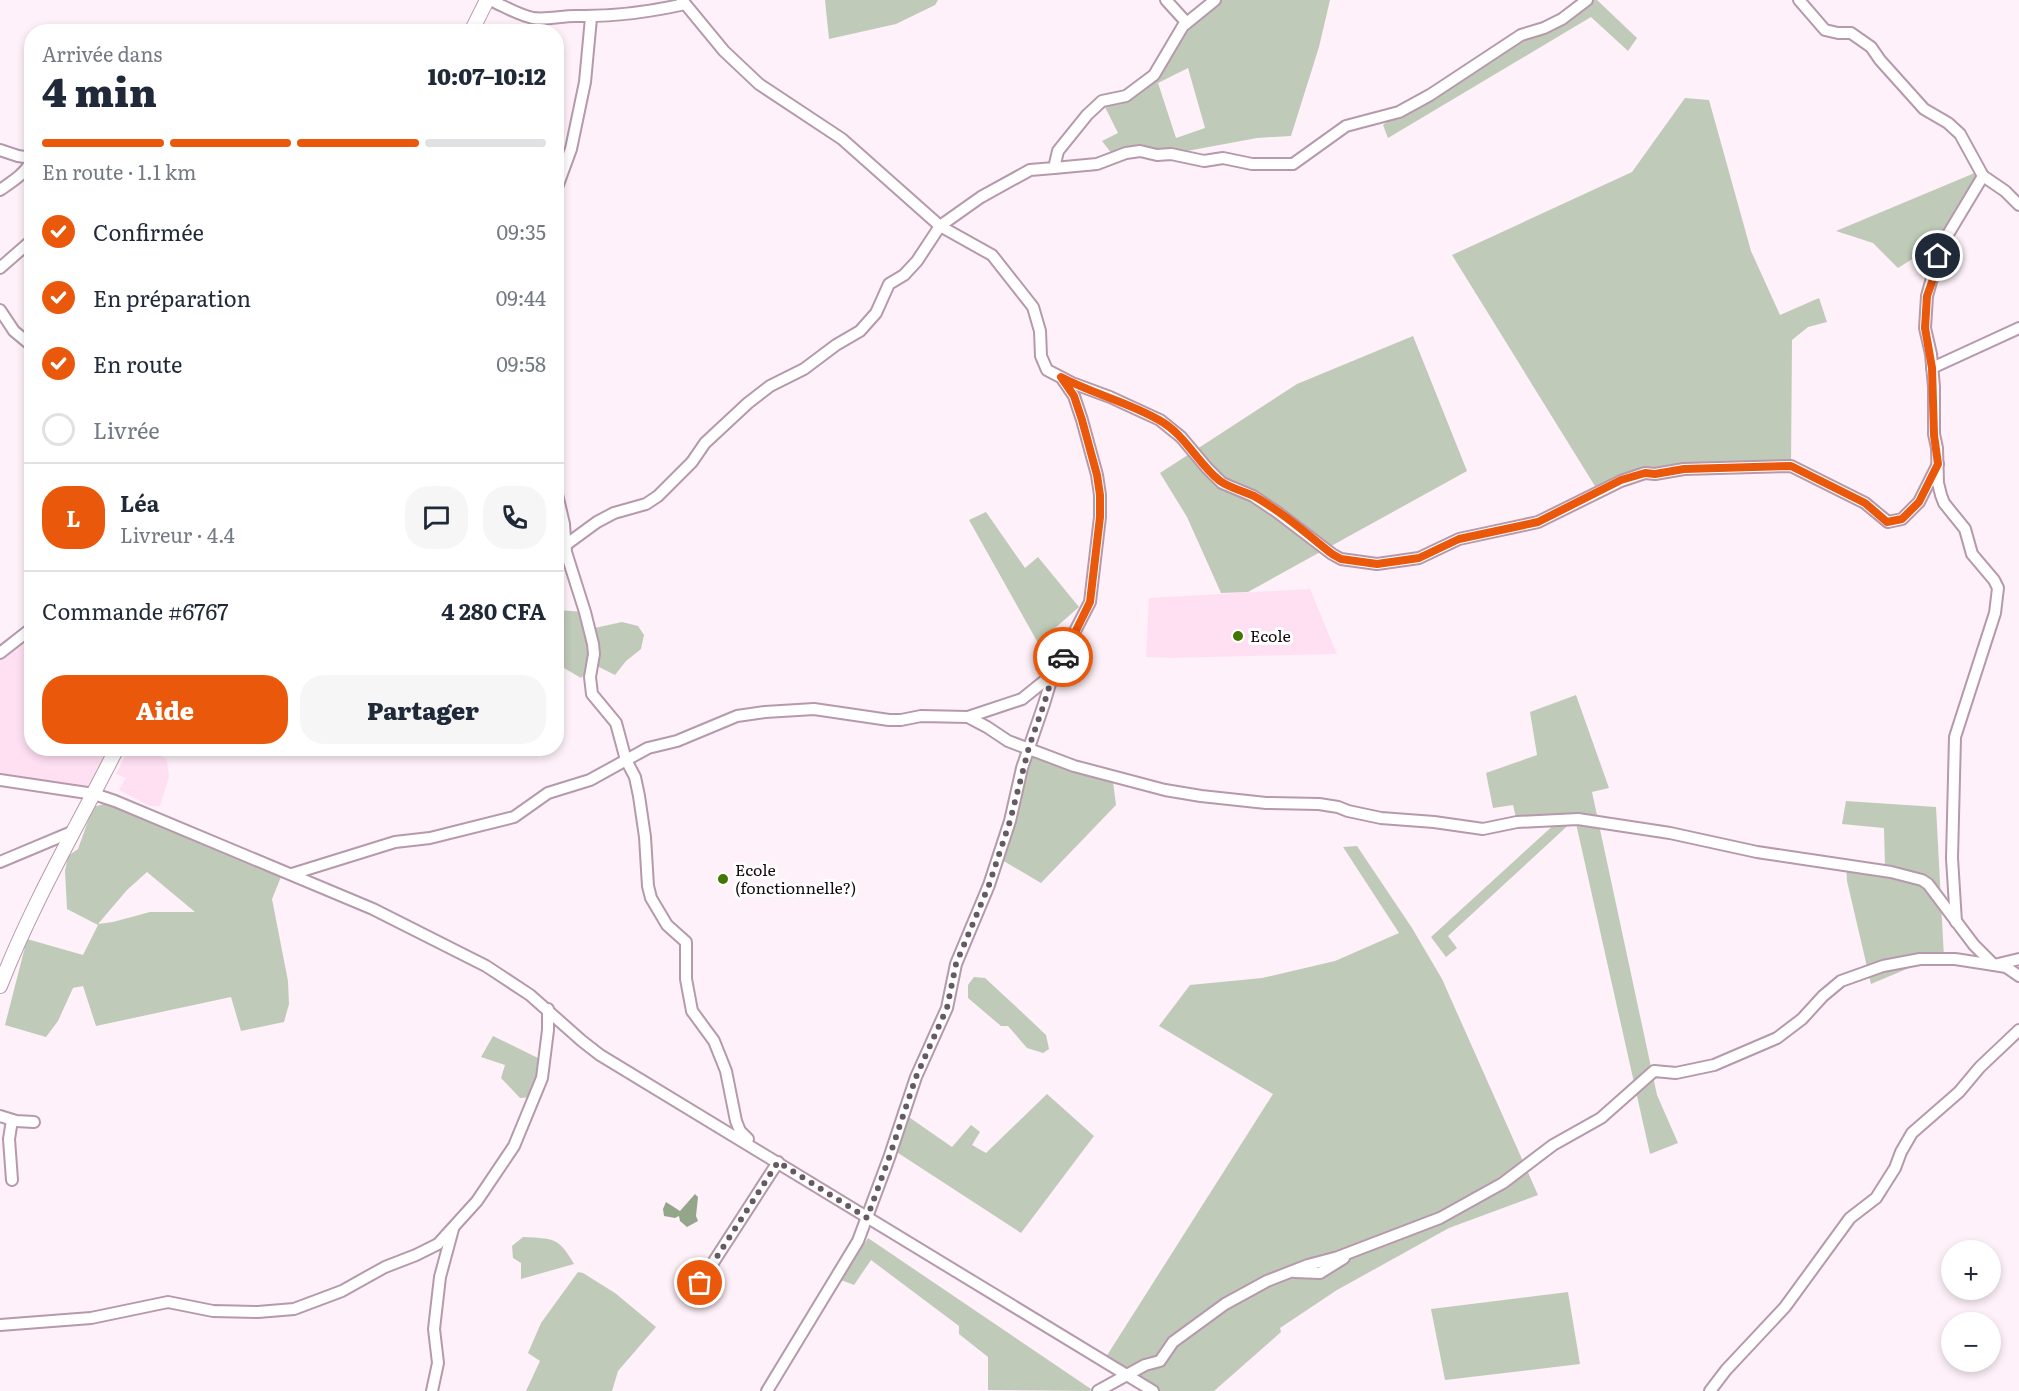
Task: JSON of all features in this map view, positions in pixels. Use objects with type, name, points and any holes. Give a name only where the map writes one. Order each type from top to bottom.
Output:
[{"type":"street","points":[[476,24],[489,0],[532,18],[591,18],[661,9],[684,2],[724,51],[759,84],[858,152],[873,168],[940,226],[992,255],[1033,307],[1040,331],[1041,356],[1047,370],[1160,420],[1181,437],[1222,483],[1253,496],[1341,559],[1377,564],[1419,558],[1459,539],[1538,522],[1621,480],[1645,473],[1655,474],[1684,469],[1791,466],[1865,503],[1887,522],[1902,519],[1919,502],[1938,464]]},
{"type":"street","points":[[1166,0],[1186,22]]},
{"type":"street","points":[[1054,168],[1058,151],[1087,115],[1102,101],[1126,96],[1154,75],[1162,58],[1186,22],[1215,0]]},
{"type":"street","points":[[564,547],[597,522],[614,513],[646,504],[658,496],[692,462],[705,443],[748,403],[770,386],[804,369],[836,345],[860,331],[876,313],[889,284],[904,276],[940,226],[981,197],[1030,170],[1097,164],[1126,153],[1140,151],[1156,155],[1171,154],[1204,161],[1223,158],[1252,164],[1293,164],[1346,126],[1399,112],[1430,95],[1521,35],[1563,19],[1587,0]]},
{"type":"street","points":[[1799,0],[1825,30],[1851,33],[1871,47],[1924,109],[1948,123],[1960,134],[1983,176],[2005,191],[2019,206]]},
{"type":"street","points":[[564,168],[571,149],[585,82],[591,18]]},
{"type":"street","points":[[0,150],[24,157]]},
{"type":"street","points":[[0,190],[24,171]]},
{"type":"street","points":[[1956,922],[1952,858],[1955,737],[1995,613],[1998,588],[1972,554],[1965,529],[1944,503],[1938,483],[1932,368],[1925,328],[1927,296],[1941,246],[1983,176]]},
{"type":"street","points":[[0,268],[24,247]]},
{"type":"street","points":[[0,310],[14,331],[24,339]]},
{"type":"street","points":[[1932,368],[2019,328]]},
{"type":"street","points":[[767,1391],[858,1241],[916,1077],[947,1008],[956,964],[989,885],[1053,674],[1090,602],[1100,517],[1100,495],[1082,420],[1074,396],[1061,377]]},
{"type":"street","points":[[564,558],[593,644],[594,654],[590,677],[592,694],[616,723],[626,760],[635,777],[645,837],[648,886],[651,898],[667,926],[686,942],[686,979],[692,1011],[714,1041],[726,1071],[740,1131],[756,1149]]},
{"type":"street","points":[[0,653],[24,634]]},
{"type":"street","points":[[292,874],[395,842],[430,838],[514,817],[548,793],[590,780],[648,748],[677,741],[737,716],[814,709],[889,720],[921,716],[968,717],[1022,699],[1053,674]]},
{"type":"street","points":[[968,717],[1008,741],[1029,747],[1074,766],[1165,790],[1266,803],[1319,804],[1381,818],[1483,829],[1516,822],[1578,819],[1670,833],[1757,852],[1891,872],[1922,880],[1928,884],[1956,922],[1994,965]]},
{"type":"street","points":[[0,986],[26,924],[113,756]]},
{"type":"street","points":[[0,780],[94,794],[374,909],[486,966],[548,1009],[600,1055],[1154,1391]]},
{"type":"street","points":[[0,862],[74,831]]},
{"type":"street","points":[[1098,1391],[1144,1365],[1161,1361],[1173,1342],[1225,1304],[1267,1281],[1440,1218],[1503,1183],[1553,1145],[1601,1118],[1654,1071],[1676,1073],[1714,1065],[1777,1038],[1802,1019],[1823,996],[1849,977],[1883,966],[1920,958],[1955,959],[2006,967],[2019,976]]},
{"type":"street","points":[[1994,965],[2019,959]]},
{"type":"street","points":[[0,1325],[91,1318],[168,1302],[213,1311],[258,1312],[294,1309],[342,1291],[385,1267],[438,1244],[477,1202],[514,1146],[543,1078],[548,1009]]},
{"type":"street","points":[[1710,1391],[1726,1370],[1785,1307],[1850,1218],[1876,1198],[1895,1168],[1912,1133],[1959,1092],[1980,1067],[2019,1030]]},
{"type":"street","points":[[0,1116],[12,1120],[34,1122]]},
{"type":"street","points":[[12,1120],[9,1139],[12,1180]]},
{"type":"street","points":[[700,1283],[778,1162]]},
{"type":"street","points":[[432,1391],[438,1363],[434,1329],[440,1277],[453,1229]]},
{"type":"shaded area","points":[[825,0],[938,0],[935,5],[896,24],[829,39]]},
{"type":"shaded area","points":[[1215,0],[1330,0],[1319,47],[1291,136],[1257,138],[1171,154],[1140,151],[1116,159],[1102,141],[1118,133],[1102,101],[1126,96],[1154,75],[1183,26]],"holes":[[[1188,68],[1205,128],[1176,138],[1158,83]]]},
{"type":"shaded area","points":[[1587,0],[1597,0],[1637,38],[1628,51],[1591,17],[1388,138],[1383,125],[1399,112]]},
{"type":"shaded area","points":[[1685,98],[1709,100],[1751,251],[1780,315],[1819,298],[1827,322],[1808,327],[1792,340],[1791,466],[1668,471],[1598,491],[1452,255],[1632,172]]},
{"type":"shaded area","points":[[1977,172],[1980,182],[1946,238],[1898,268],[1873,243],[1836,231]]},
{"type":"shaded area","points":[[1413,336],[1467,471],[1248,592],[1221,593],[1187,517],[1160,473],[1297,384]]},
{"type":"shaded area","points":[[986,512],[1025,568],[1038,557],[1079,607],[1038,643],[969,520]]},
{"type":"shaded area","name":"Ecole","points":[[1310,589],[1337,654],[1146,657],[1149,598]]},
{"type":"shaded area","points":[[564,610],[585,612],[590,629],[622,622],[638,626],[644,635],[641,649],[626,661],[615,675],[593,664],[581,678],[564,668]]},
{"type":"shaded area","points":[[24,636],[24,756],[113,756],[94,794],[0,780],[0,653]]},
{"type":"shaded area","points":[[1576,695],[1609,788],[1592,792],[1657,1095],[1678,1143],[1650,1154],[1575,819],[1448,936],[1457,948],[1446,957],[1431,937],[1557,822],[1517,822],[1513,805],[1493,808],[1486,773],[1537,755],[1530,712]]},
{"type":"shaded area","points":[[1029,747],[1112,774],[1116,805],[1041,883],[997,857]]},
{"type":"shaded area","points":[[125,756],[161,756],[167,759],[169,777],[160,806],[150,806],[119,790],[126,778],[116,774]]},
{"type":"shaded area","points":[[115,801],[283,872],[272,899],[288,981],[289,1004],[284,1022],[241,1031],[231,997],[96,1026],[83,986],[73,988],[58,1021],[46,1037],[5,1025],[27,939],[83,955],[98,925],[67,909],[65,871],[68,856],[78,849],[93,807]],"holes":[[[147,872],[195,912],[150,912],[98,924],[127,890]]]},
{"type":"shaded area","points":[[1846,801],[1936,807],[1944,958],[1909,968],[1871,984],[1847,881],[1846,863],[1885,868],[1884,828],[1842,824]]},
{"type":"shaded area","points":[[1357,846],[1412,928],[1442,979],[1538,1195],[1449,1228],[1337,1290],[1280,1328],[1281,1332],[1214,1391],[1158,1391],[1106,1357],[1273,1094],[1159,1026],[1190,985],[1262,978],[1335,961],[1399,933],[1343,847]]},
{"type":"shaded area","points":[[974,977],[985,978],[1046,1035],[1049,1049],[1043,1053],[1027,1048],[1008,1026],[1001,1026],[968,998],[968,985]]},
{"type":"shaded area","points":[[493,1036],[544,1061],[535,1097],[520,1098],[501,1078],[505,1065],[481,1057]]},
{"type":"shaded area","points":[[1047,1094],[1094,1136],[1021,1233],[892,1149],[903,1113],[952,1147],[971,1125],[980,1132],[972,1145],[986,1153]]},
{"type":"shaded area","points":[[695,1194],[698,1197],[696,1216],[698,1221],[687,1227],[680,1221],[679,1216],[675,1218],[664,1216],[663,1209],[666,1202],[680,1211]]},
{"type":"shaded area","points":[[523,1237],[554,1241],[564,1248],[574,1264],[521,1279],[521,1263],[513,1258],[512,1246]]},
{"type":"shaded area","points":[[868,1238],[1091,1389],[1090,1391],[988,1390],[988,1357],[959,1334],[959,1326],[871,1260],[854,1285],[841,1280]]},
{"type":"shaded area","points":[[578,1272],[615,1293],[656,1327],[618,1371],[612,1391],[526,1391],[540,1361],[528,1353],[541,1323]]},
{"type":"shaded area","points":[[1568,1292],[1580,1364],[1445,1380],[1431,1309]]},
{"type":"way so far","points":[[700,1283],[778,1162],[867,1218],[916,1077],[947,1008],[956,964],[989,885],[1010,821],[1022,768],[1053,674],[1063,657]]},
{"type":"place","name":"Ecole","points":[[1238,636]]},
{"type":"place","name":"Ecole (fonctionnelle?)","points":[[723,879]]},
{"type":"route","points":[[1063,657],[1090,602],[1100,517],[1100,495],[1082,420],[1074,396],[1061,377],[1160,420],[1181,437],[1222,483],[1253,496],[1332,554],[1341,559],[1357,562],[1377,564],[1419,558],[1459,539],[1538,522],[1621,480],[1645,473],[1655,474],[1684,469],[1791,466],[1865,503],[1887,522],[1902,519],[1919,502],[1938,464],[1934,435],[1931,354],[1925,328],[1927,296],[1938,256]]}]
